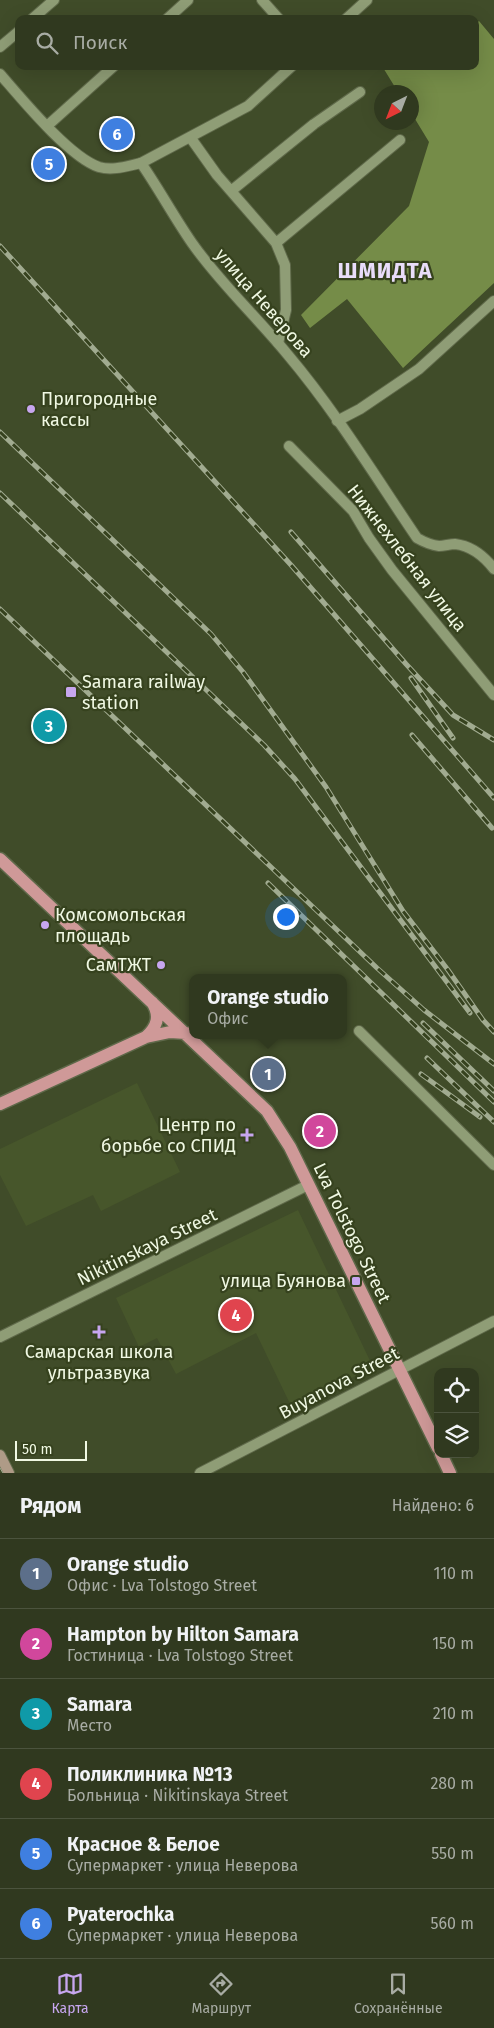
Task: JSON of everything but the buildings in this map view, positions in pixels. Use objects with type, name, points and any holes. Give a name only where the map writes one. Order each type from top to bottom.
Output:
[{"type":"main road","name":"Lva Tolstogo Street","points":[[0,859],[189,1036]]},
{"type":"main road","points":[[146,1037],[157,1023],[156,1008],[151,1000]]},
{"type":"main road","points":[[0,1104],[146,1037],[170,1032],[186,1033]]},
{"type":"main road","name":"Lva Tolstogo Street","points":[[192,1039],[267,1111],[290,1147],[434,1440]]},
{"type":"main road","points":[[0,1455],[9,1473]]},
{"type":"main road","points":[[443,1458],[450,1473]]},
{"type":"street","points":[[37,15],[54,0]]},
{"type":"street","points":[[171,15],[188,0]]},
{"type":"street","points":[[262,0],[275,15]]},
{"type":"street","points":[[350,15],[367,0]]},
{"type":"street","points":[[0,48],[15,35]]},
{"type":"street","points":[[47,126],[110,70]]},
{"type":"street","points":[[0,74],[47,126],[73,149],[98,167],[117,169],[141,163],[248,106],[288,70]]},
{"type":"street","points":[[231,191],[314,124],[360,92]]},
{"type":"street","points":[[190,137],[231,191],[276,243],[286,265],[286,310],[278,343]]},
{"type":"street","points":[[276,243],[400,140]]},
{"type":"street","name":"улица Неверова","points":[[141,163],[161,191],[192,243],[316,390],[417,538],[426,543],[440,546],[454,544],[471,548],[485,558],[494,569]]},
{"type":"street","points":[[337,420],[360,409],[420,370],[494,302]]},
{"type":"street","name":"Нижнехлебная улица","points":[[289,446],[353,511],[369,538],[392,570],[494,695]]},
{"type":"street","points":[[359,1031],[494,1165]]},
{"type":"street","name":"Nikitinskaya Street","points":[[0,1338],[308,1185]]},
{"type":"street","name":"Buyanova Street","points":[[200,1473],[494,1321]]},
{"type":"shaded area","points":[[479,21],[494,39],[494,283],[403,368],[347,299],[310,328],[301,315],[409,206],[429,142],[419,126],[419,85],[394,85],[384,70],[479,70]]},
{"type":"shaded area","points":[[137,1083],[180,1172],[101,1211],[93,1195],[26,1226],[0,1175],[0,1149]]},
{"type":"shaded area","points":[[298,1210],[373,1367],[292,1408],[256,1333],[176,1374],[157,1338],[139,1347],[116,1298]]},
{"type":"tram line","points":[[0,1468],[3,1473]]},
{"type":"railway","points":[[0,246],[291,565],[494,798]]},
{"type":"railway","points":[[0,432],[211,634],[243,672],[326,787],[403,911],[483,1020],[494,1032]]},
{"type":"railway","points":[[0,493],[264,745],[295,779],[470,1013]]},
{"type":"railway","points":[[291,532],[453,715],[494,740]]},
{"type":"railway","points":[[0,609],[377,968],[424,1010],[494,1064]]},
{"type":"railway","points":[[411,678],[453,738]]},
{"type":"railway","points":[[412,735],[492,828]]},
{"type":"railway","points":[[268,883],[494,1102]]},
{"type":"railway","points":[[423,1023],[494,1091]]},
{"type":"railway","points":[[427,1058],[494,1122]]},
{"type":"railway","points":[[421,1074],[480,1117]]},
{"type":"place","name":"Pyaterochka","points":[[117,134]]},
{"type":"place","name":"Красное & Белое","points":[[49,164]]},
{"type":"place","name":"Пригородные кассы","points":[[31,409]]},
{"type":"place","name":"Samara railway station","points":[[71,692]]},
{"type":"place","name":"Samara","points":[[49,726]]},
{"type":"place","name":"Комсомольская площадь","points":[[45,925]]},
{"type":"place","name":"СамТЖТ","points":[[161,965]]},
{"type":"place","name":"Orange studio","points":[[268,1074]]},
{"type":"place","name":"Hampton by Hilton Samara","points":[[320,1131]]},
{"type":"place","name":"Центр по борьбе со СПИД","points":[[247,1135]]},
{"type":"place","name":"улица Буянова","points":[[356,1281]]},
{"type":"place","name":"Поликлиника №13","points":[[236,1315]]},
{"type":"place","name":"Самарская школа ультразвука","points":[[99,1332]]},
{"type":"district","name":"ШМИДТА","points":[[385,270]]}]
